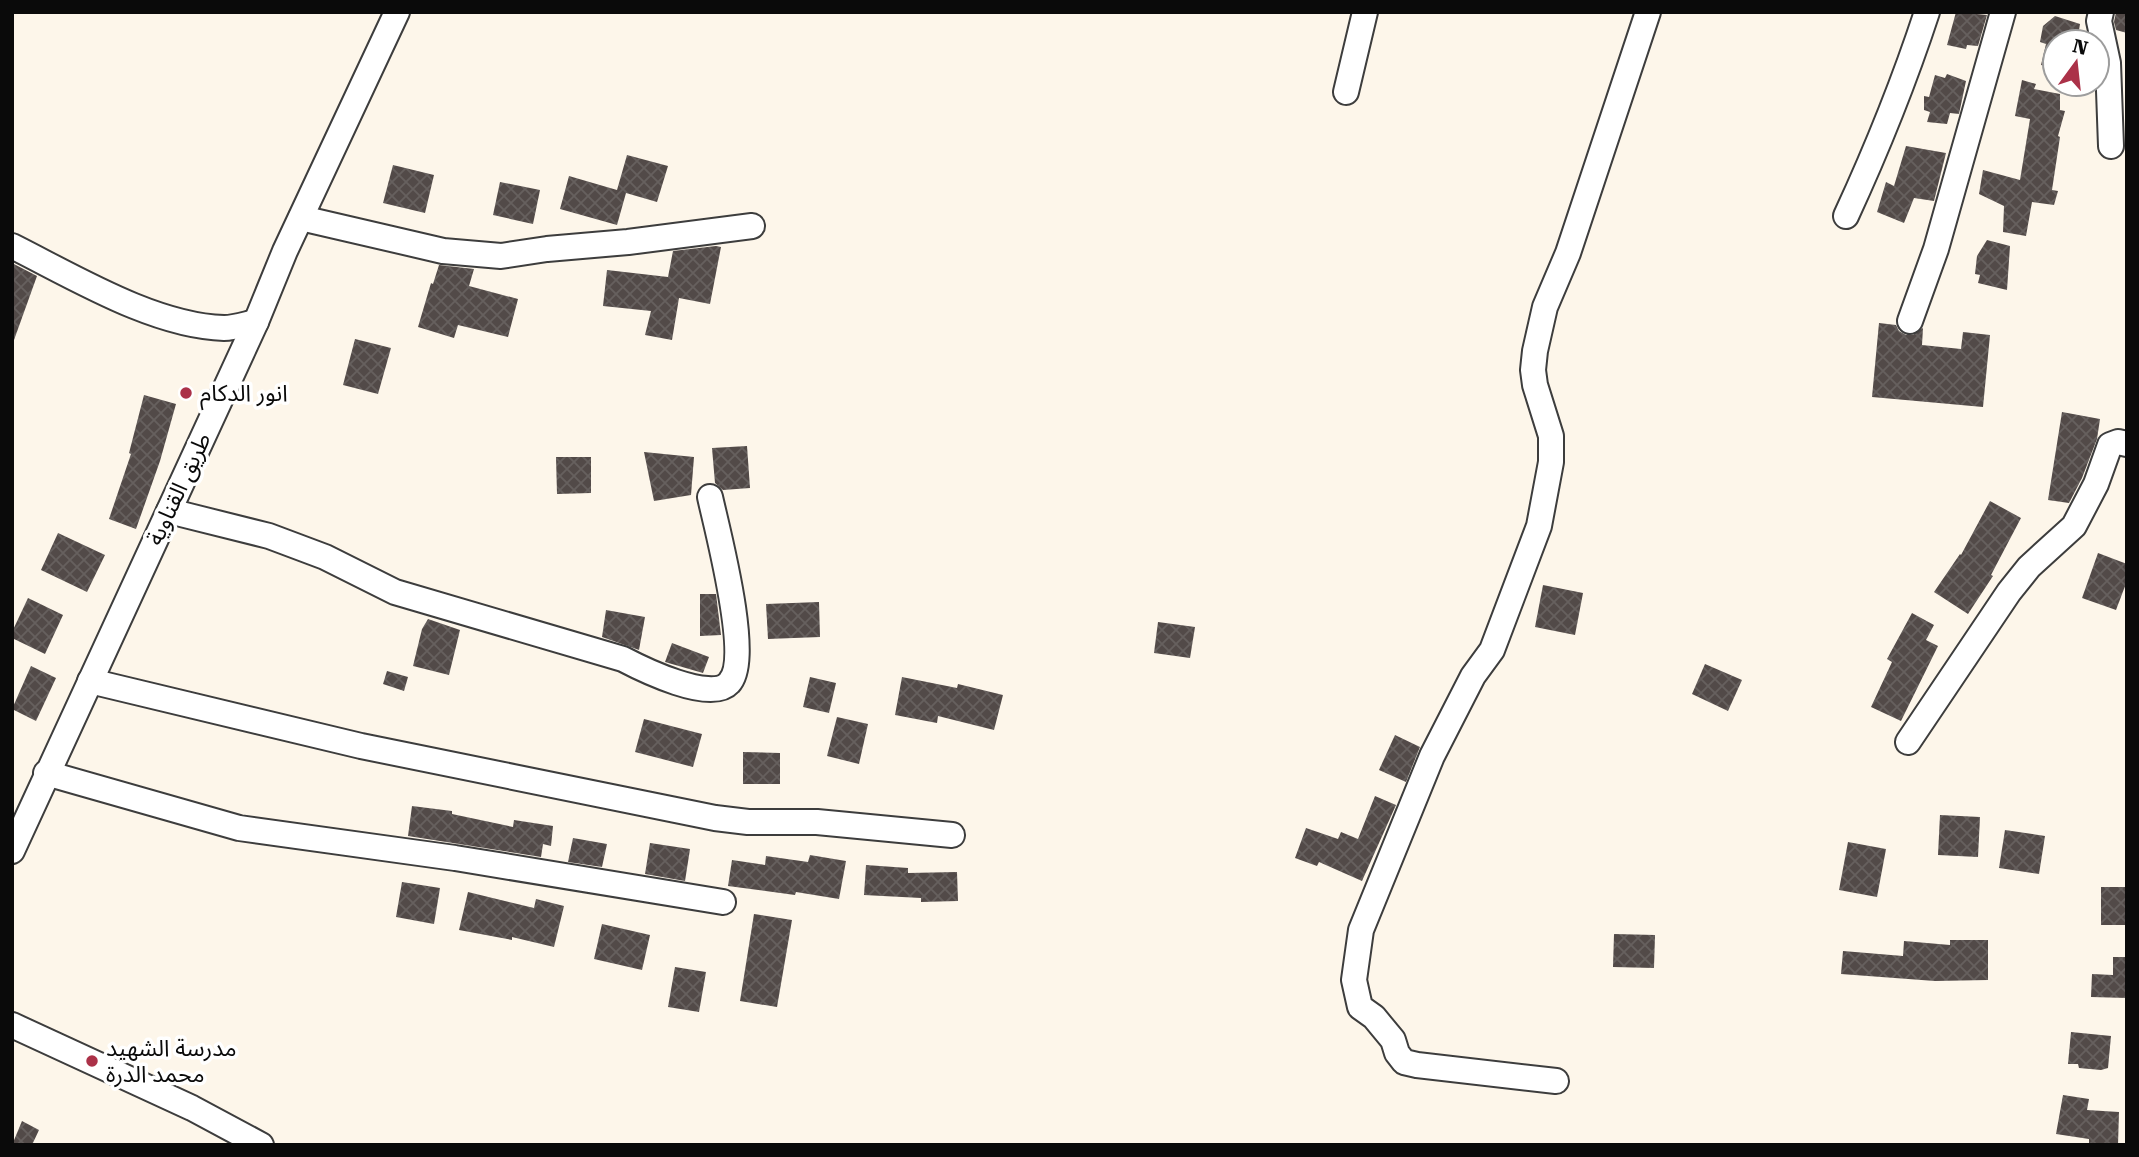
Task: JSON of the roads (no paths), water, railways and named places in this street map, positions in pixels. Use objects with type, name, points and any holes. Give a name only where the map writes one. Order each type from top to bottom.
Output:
[{"type":"street","name":"طريق القناوية","points":[[12,851],[397,12]]},
{"type":"street","points":[[1346,92],[1365,12]]},
{"type":"street","points":[[1556,1081],[1404,1062],[1397,1053],[1393,1040],[1374,1017],[1360,1007],[1354,980],[1361,930],[1396,843],[1432,756],[1472,676],[1492,650],[1538,526],[1551,462],[1551,436],[1535,385],[1535,351],[1545,307],[1576,230],[1648,12]]},
{"type":"street","points":[[1846,216],[1908,73],[1927,12]]},
{"type":"street","points":[[1909,321],[1936,249],[2003,12]]},
{"type":"street","points":[[2101,12],[2099,21],[2108,63],[2110,146]]},
{"type":"street","points":[[301,218],[443,251],[501,256],[547,248],[628,242],[752,226]]},
{"type":"street","points":[[12,246],[102,291],[166,316],[227,328],[256,322]]},
{"type":"street","points":[[1908,742],[2009,592],[2029,567],[2074,526],[2096,484],[2110,445],[2118,442],[2127,444]]},
{"type":"street","points":[[169,511],[269,536],[325,558],[395,592],[623,659],[648,672],[697,688],[717,690],[729,683],[734,673],[736,639],[734,604],[710,497]]},
{"type":"street","points":[[90,681],[361,746],[715,818],[748,822],[817,822],[952,835]]},
{"type":"street","points":[[46,774],[239,828],[455,858],[723,901]]},
{"type":"street","points":[[12,1025],[192,1108],[261,1145]]},
{"type":"place","name":"انور الدكام","points":[[186,393]]},
{"type":"place","name":"مدرسة الشهيد محمد الدرة","points":[[92,1061]]}]
